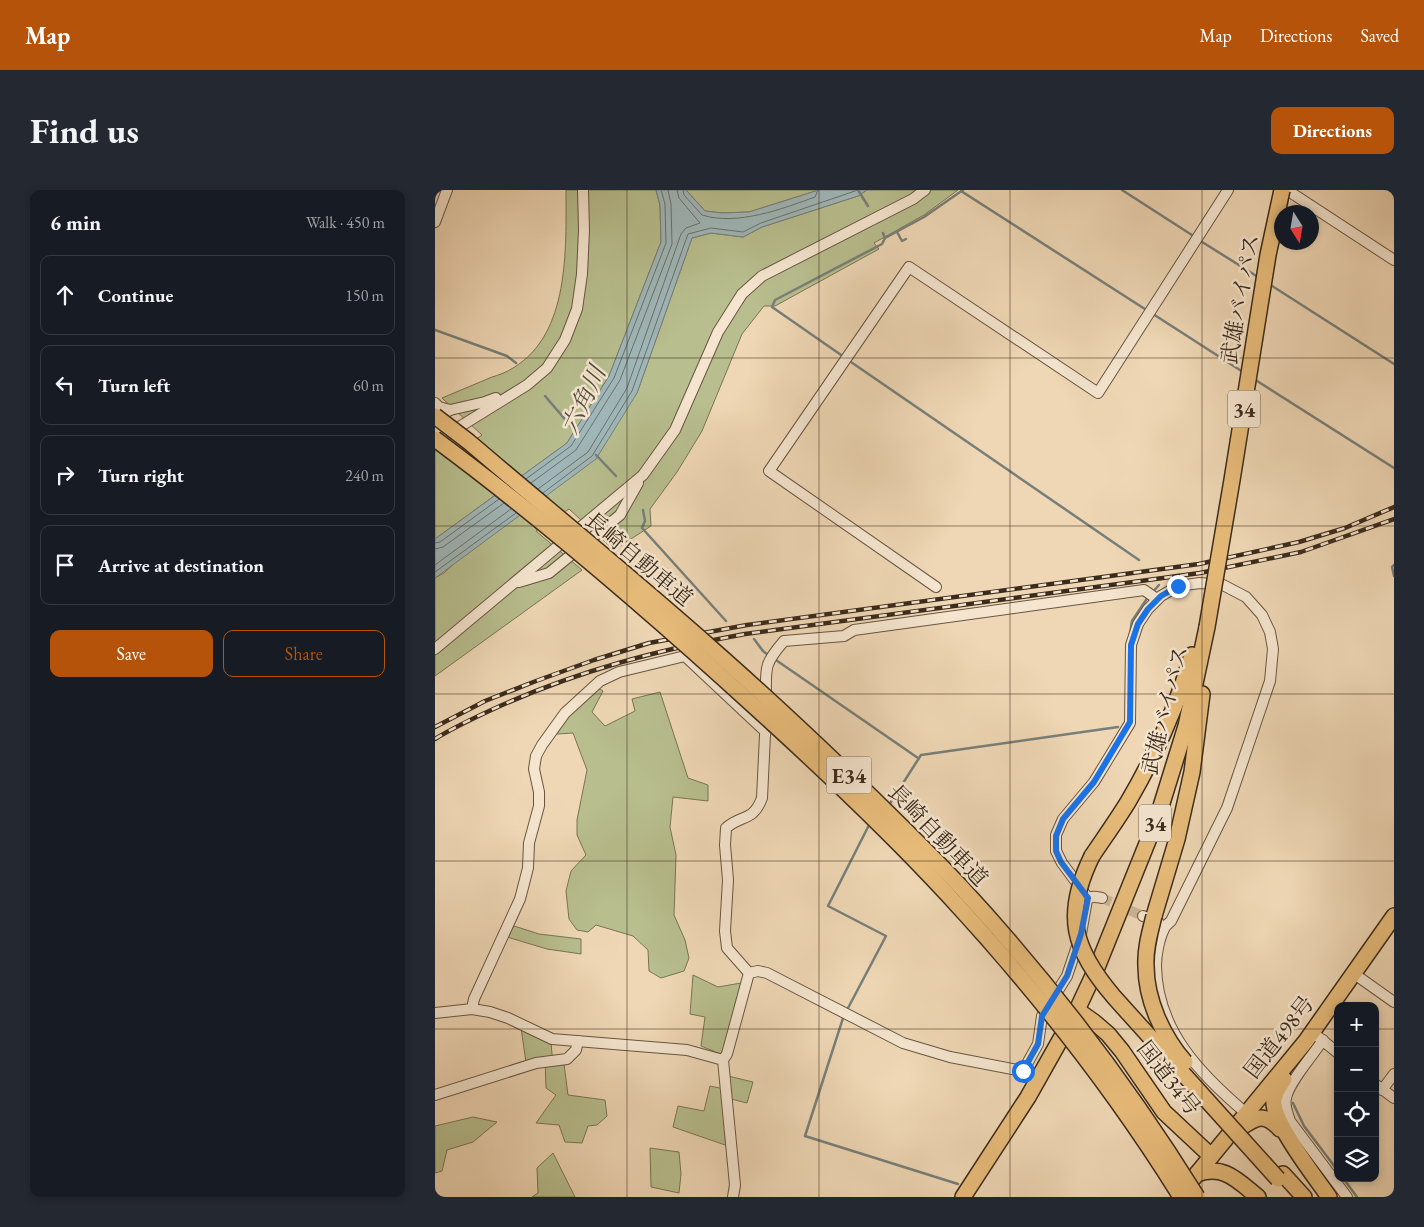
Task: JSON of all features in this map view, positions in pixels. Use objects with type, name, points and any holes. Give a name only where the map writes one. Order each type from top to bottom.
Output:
[{"type":"highway","name":"武雄バイパス","points":[[963,1197],[1028,1097],[1077,1010],[1098,965],[1158,816],[1186,726],[1232,480],[1268,255],[1282,190]]},
{"type":"highway","name":"長崎自動車道","points":[[435,418],[469,442],[712,648],[902,826],[1014,947],[1099,1051],[1139,1107],[1197,1197]]},
{"type":"highway","name":"長崎自動車道","points":[[435,440],[589,562],[702,658],[806,754],[916,862],[1004,958],[1055,1019],[1128,1115],[1179,1197]]},
{"type":"highway","points":[[1203,629],[1161,737],[1127,803],[1092,856],[1083,875],[1075,907],[1078,938],[1089,965],[1114,997],[1281,1176],[1305,1197]]},
{"type":"highway","points":[[1203,629],[1205,668],[1192,772],[1177,839],[1149,916],[1147,980],[1155,1011],[1178,1055],[1281,1176],[1294,1197]]},
{"type":"highway","name":"国道498号","points":[[1220,1146],[1314,1038],[1353,973],[1394,916]]},
{"type":"highway","name":"国道34号","points":[[1077,1010],[1108,1034],[1163,1112],[1220,1146]]},
{"type":"highway","points":[[1314,1038],[1276,1092],[1274,1101],[1277,1117],[1329,1197]]},
{"type":"highway","points":[[1179,1197],[1220,1146],[1251,1120],[1263,1117],[1273,1121],[1291,1141]]},
{"type":"highway","points":[[1220,1146],[1219,1161],[1225,1172],[1258,1197]]},
{"type":"highway","points":[[1197,1174],[1213,1170],[1225,1172]]},
{"type":"street","points":[[435,222],[447,190]]},
{"type":"street","points":[[435,440],[527,384],[547,368],[565,340],[577,309],[583,274],[583,190]]},
{"type":"street","points":[[514,584],[549,573],[620,515],[643,475],[675,430],[718,332],[742,294],[762,276],[913,199],[925,190]]},
{"type":"street","points":[[936,587],[769,471],[909,268],[1099,393],[1228,190]]},
{"type":"street","points":[[1287,190],[1303,194],[1394,260]]},
{"type":"street","points":[[435,418],[449,410],[485,402],[527,384]]},
{"type":"street","points":[[435,403],[439,407],[449,410]]},
{"type":"street","points":[[435,649],[643,475]]},
{"type":"street","points":[[749,972],[758,971],[767,974],[903,1043],[950,1057],[1023,1071],[1038,1044],[1042,1016],[1067,976],[1081,934],[1088,898],[1061,862],[1056,851],[1056,836],[1063,819],[1094,782],[1130,722],[1131,645],[1138,624],[1157,599],[1178,586],[1200,583],[1223,585],[1246,597],[1262,615],[1270,632],[1273,649],[1270,681],[1227,808],[1171,921],[1163,929],[1156,959],[1156,976],[1167,1020],[1182,1046],[1204,1075],[1247,1114]]},
{"type":"street","points":[[749,972],[727,948],[725,932],[728,880],[725,845],[726,828],[734,822],[751,815],[758,808],[762,798],[766,732],[766,670],[771,657],[784,641],[844,636],[854,630],[1144,590],[1157,599]]},
{"type":"street","points":[[472,1009],[474,999],[520,900],[525,884],[529,843],[539,806],[539,792],[534,769],[536,756],[541,745],[565,713],[600,681],[619,672],[685,656],[766,732]]},
{"type":"street","points":[[1088,898],[1095,896],[1102,898]]},
{"type":"street","points":[[1149,916],[1159,923],[1163,929]]},
{"type":"street","points":[[733,1197],[735,1185],[723,1060],[727,1054],[749,972]]},
{"type":"street","points":[[1353,973],[1394,1002]]},
{"type":"street","points":[[435,1013],[472,1009],[508,1018],[552,1039],[687,1050],[723,1060]]},
{"type":"street","points":[[1334,1050],[1314,1038],[1291,1085],[1286,1098],[1286,1109],[1291,1121],[1347,1197]]},
{"type":"street","points":[[435,1095],[536,1063],[567,1059],[576,1050],[578,1042]]},
{"type":"street","points":[[1394,1074],[1379,1087],[1394,1098]]},
{"type":"green space","points":[[566,190],[656,190],[660,205],[661,242],[609,376],[567,443],[435,539],[435,451],[437,450],[447,459],[482,435],[442,398],[511,369],[532,353],[545,334],[555,312],[561,288],[566,238]]},
{"type":"green space","points":[[686,190],[819,190],[749,212],[722,213],[705,211]]},
{"type":"green space","points":[[867,190],[958,190],[924,215],[874,243],[879,249],[775,306],[764,306],[742,334],[702,431],[677,472],[650,509],[651,526],[614,550],[569,509],[536,531],[582,570],[435,676],[435,578],[444,573],[637,393],[692,238],[711,233],[743,237],[762,227],[858,196]]},
{"type":"green space","points":[[597,687],[603,691],[592,712],[605,726],[635,711],[632,699],[660,692],[688,778],[708,785],[708,801],[673,797],[670,827],[676,855],[674,915],[685,940],[689,958],[684,971],[661,978],[649,971],[648,950],[633,936],[596,925],[588,932],[577,930],[569,919],[566,891],[571,871],[586,855],[577,835],[577,820],[587,770],[573,733],[557,734],[569,713]]},
{"type":"green space","points":[[514,926],[539,934],[581,939],[581,954],[547,949],[507,937]]},
{"type":"green space","points":[[693,975],[718,987],[741,983],[723,1055],[701,1046],[705,1017],[690,1014]]},
{"type":"green space","points":[[521,1028],[551,1043],[553,1064],[564,1064],[568,1095],[605,1100],[607,1116],[597,1125],[588,1126],[582,1143],[565,1142],[559,1125],[536,1123],[556,1095],[546,1088],[545,1059],[526,1062]]},
{"type":"green space","points":[[728,1076],[753,1082],[747,1103],[723,1097],[728,1146],[673,1127],[678,1106],[704,1111],[710,1086],[729,1090]]},
{"type":"green space","points":[[473,1117],[497,1122],[473,1142],[447,1150],[442,1171],[435,1173],[435,1126]]},
{"type":"green space","points":[[650,1148],[679,1152],[681,1174],[679,1193],[651,1187]]},
{"type":"green space","points":[[553,1153],[575,1197],[532,1197],[538,1193],[537,1168]]},
{"type":"water","points":[[656,190],[686,190],[705,211],[722,213],[749,212],[819,190],[867,190],[858,196],[762,227],[743,237],[711,233],[692,238],[637,393],[596,459],[435,578],[435,539],[567,443],[609,376],[661,242],[660,205]]},
{"type":"waterway","points":[[858,190],[868,206]]},
{"type":"waterway","points":[[883,233],[885,238],[924,217],[963,190]]},
{"type":"waterway","points":[[1122,190],[1195,237]]},
{"type":"waterway","points":[[961,191],[1148,311]]},
{"type":"waterway","points":[[897,232],[902,241],[906,239]]},
{"type":"waterway","points":[[844,357],[772,307],[775,300],[882,244],[885,238]]},
{"type":"waterway","points":[[1199,240],[1258,277]]},
{"type":"waterway","points":[[1269,284],[1394,364]]},
{"type":"waterway","points":[[1153,314],[1243,372]]},
{"type":"waterway","points":[[435,330],[507,356],[516,363]]},
{"type":"waterway","points":[[848,360],[1139,560]]},
{"type":"waterway","points":[[1254,379],[1394,468]]},
{"type":"waterway","name":"六角川","points":[[545,396],[576,432]]},
{"type":"waterway","points":[[596,455],[616,476]]},
{"type":"waterway","points":[[643,510],[645,521],[642,528],[726,621]]},
{"type":"waterway","points":[[1394,565],[1392,567],[1394,576]]},
{"type":"waterway","points":[[1152,593],[1159,585]]},
{"type":"waterway","points":[[1130,634],[1132,621],[1148,597]]},
{"type":"waterway","points":[[754,639],[768,655]]},
{"type":"waterway","points":[[773,658],[918,758]]},
{"type":"waterway","points":[[889,805],[921,755],[1118,727]]},
{"type":"waterway","points":[[847,1010],[886,936],[828,906],[871,823]]},
{"type":"waterway","points":[[844,1015],[805,1136],[958,1184]]},
{"type":"waterway","points":[[1293,1103],[1304,1126],[1334,1166]]},
{"type":"waterway","points":[[1346,1182],[1357,1197]]},
{"type":"tunnel","points":[[1102,898],[1143,916]]},
{"type":"railway","points":[[435,727],[485,701],[594,660],[649,643],[747,625],[1199,564],[1299,542],[1345,528],[1394,507]]},
{"type":"railway","points":[[435,739],[459,725],[530,693],[620,662],[681,647],[745,634],[1200,573],[1301,552],[1394,519]]},
{"type":"route","points":[[1023,1071],[1038,1044],[1042,1016],[1067,976],[1081,934],[1088,898],[1061,862],[1056,851],[1056,836],[1063,819],[1094,782],[1130,722],[1131,645],[1138,624],[1148,609],[1161,596],[1178,586]]}]
